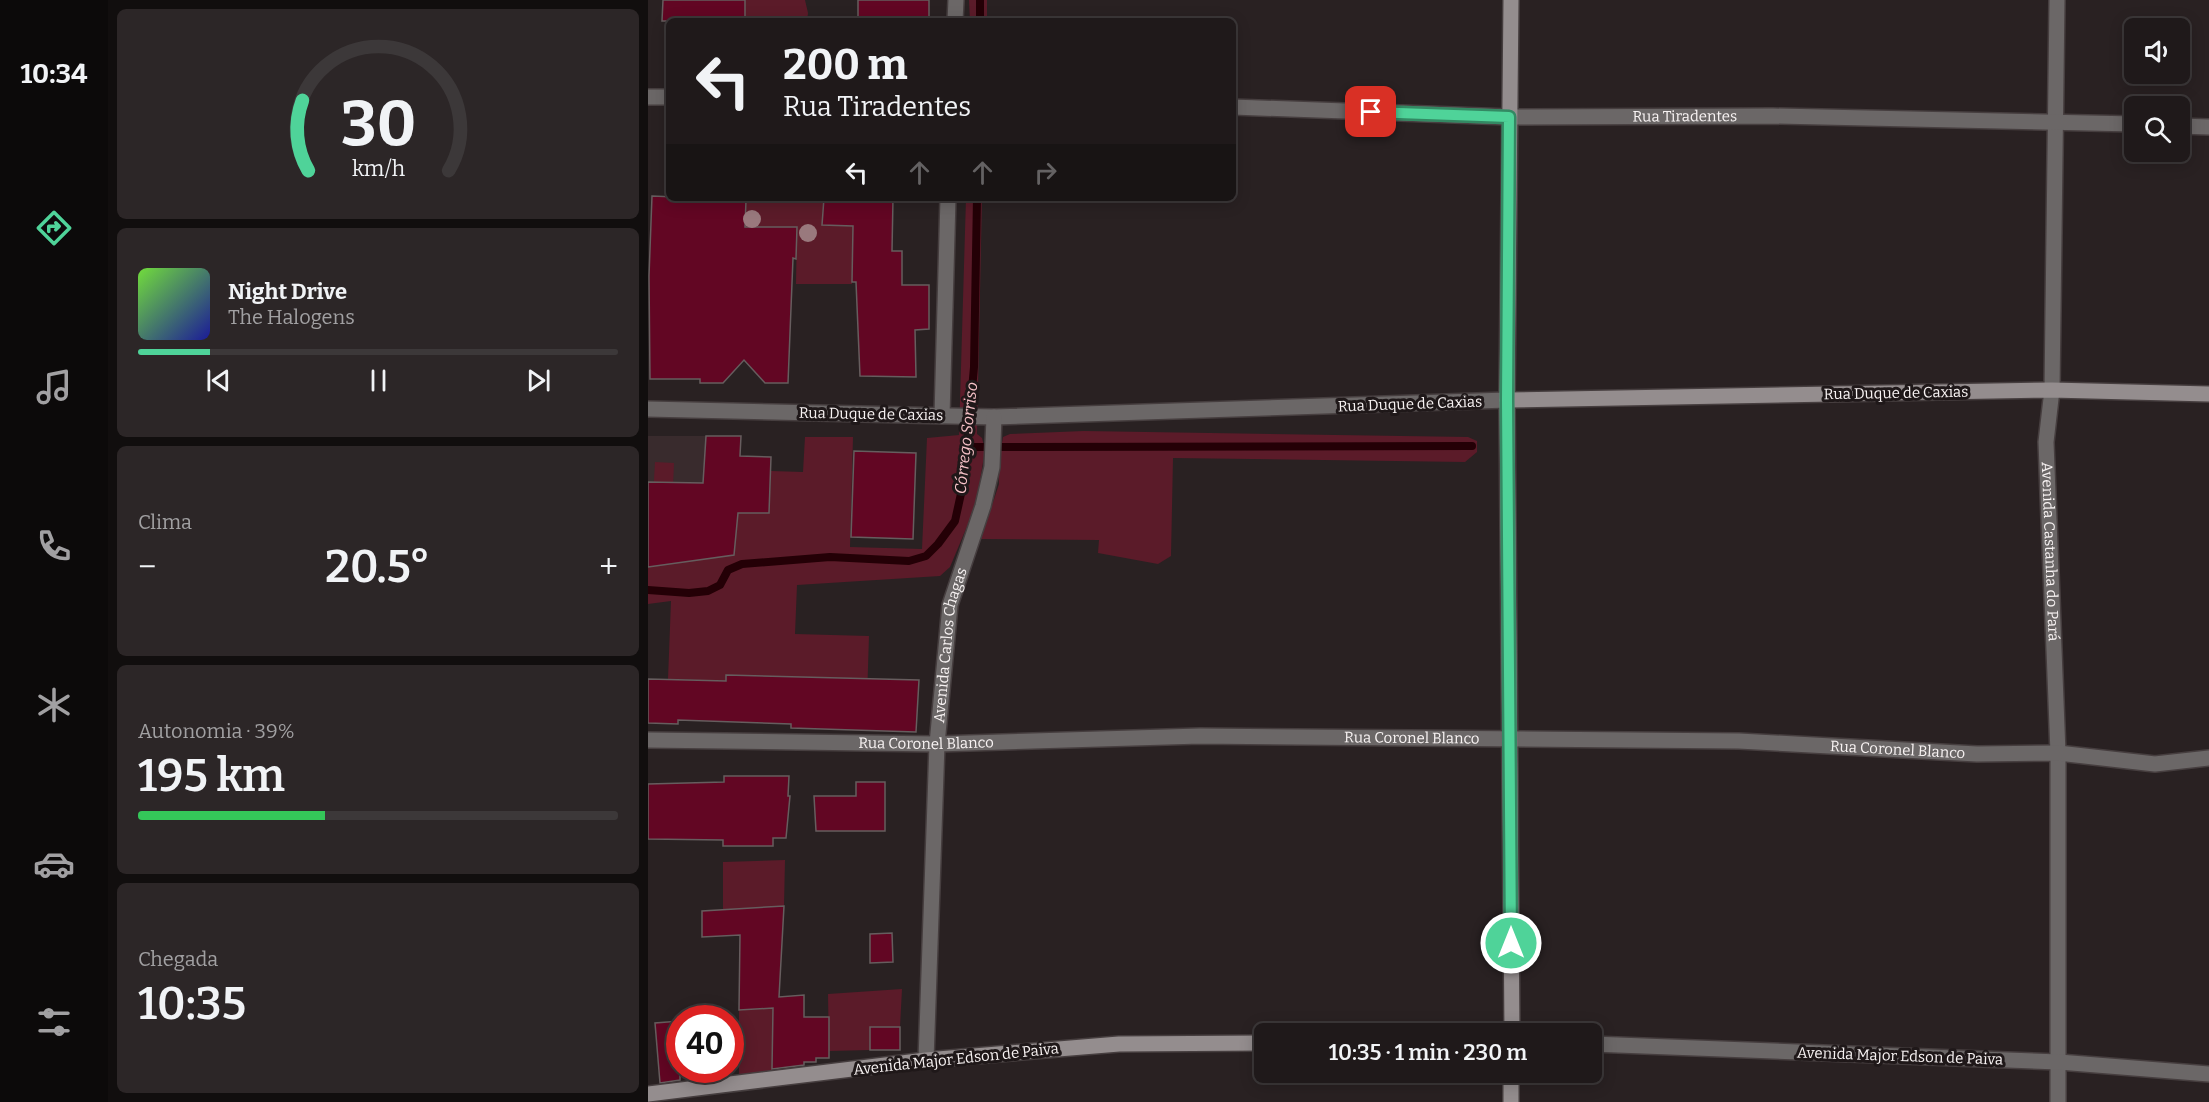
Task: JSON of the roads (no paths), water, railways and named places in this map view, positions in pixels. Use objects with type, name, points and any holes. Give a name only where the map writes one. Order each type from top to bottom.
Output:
[{"type":"street","points":[[955,18],[956,0]]},
{"type":"street","points":[[1511,0],[1507,400],[1512,1023]]},
{"type":"street","name":"Avenida Castanha do Pará","points":[[2057,0],[2052,390],[2046,441],[2058,753],[2058,1102]]},
{"type":"street","points":[[648,97],[666,97]]},
{"type":"street","name":"Rua Tiradentes","points":[[1236,107],[1509,117],[1773,116],[2124,124]]},
{"type":"street","points":[[2190,126],[2209,127]]},
{"type":"street","points":[[942,416],[948,201]]},
{"type":"street","name":"Rua Duque de Caxias","points":[[648,409],[994,417],[1507,400],[2052,390],[2209,394]]},
{"type":"street","name":"Avenida Carlos Chagas","points":[[926,1060],[937,744],[950,605],[984,506],[992,467],[994,417]]},
{"type":"street","name":"Rua Coronel Blanco","points":[[648,740],[937,744],[1200,736],[1510,738],[1739,741],[1977,754],[2058,753],[2155,764],[2209,758]]},
{"type":"street","name":"Avenida Major Edson de Paiva","points":[[648,1094],[926,1060],[1119,1044],[1254,1043]]},
{"type":"street","name":"Avenida Major Edson de Paiva","points":[[1602,1044],[2059,1062],[2209,1074]]},
{"type":"street","points":[[1511,1083],[1511,1102]]},
{"type":"waterway","name":"Córrego Sorriso","points":[[980,0],[980,18]]},
{"type":"waterway","name":"Córrego Sorriso","points":[[648,590],[689,593],[708,591],[720,585],[728,570],[742,564],[830,557],[909,561],[926,556],[938,544],[955,521],[964,480],[974,367],[977,201]]},
{"type":"waterway","points":[[966,447],[1472,446]]}]
